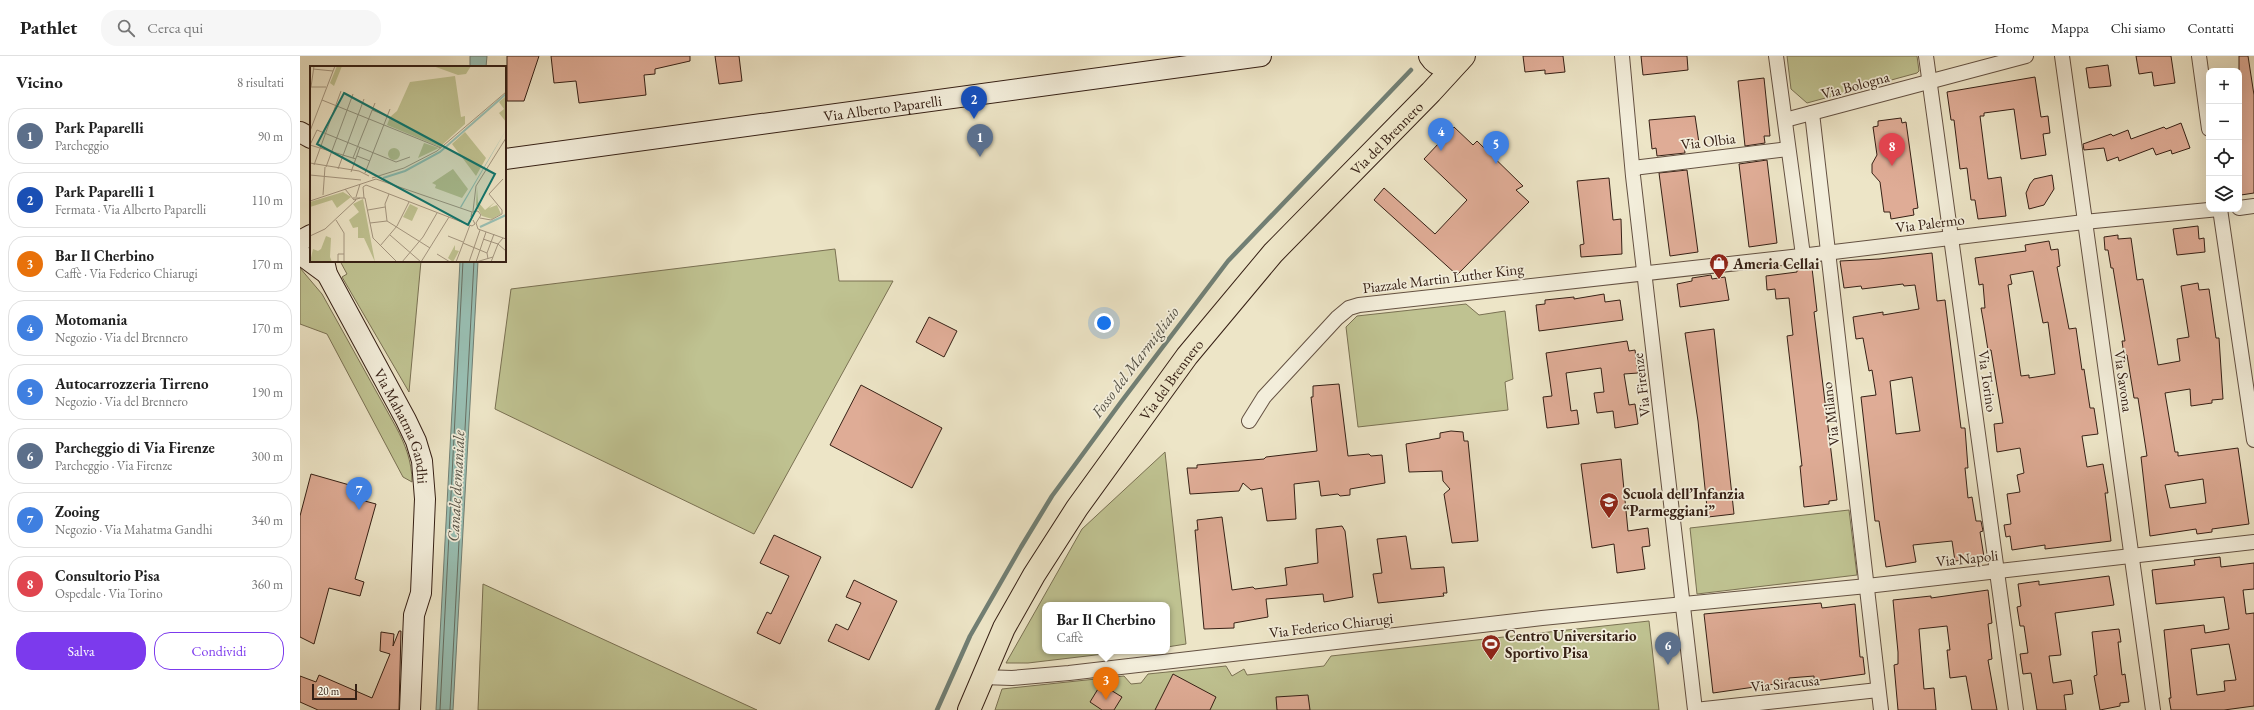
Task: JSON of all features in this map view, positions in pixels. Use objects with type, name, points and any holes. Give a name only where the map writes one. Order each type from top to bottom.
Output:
[{"type":"main road","name":"Via Alberto Paparelli","points":[[506,158],[1261,56]]},
{"type":"main road","name":"Via del Brennero","points":[[1430,57],[1445,66],[1461,58]]},
{"type":"main road","name":"Via del Brennero","points":[[1430,57],[1434,78],[1431,92]]},
{"type":"main road","name":"Via del Brennero","points":[[969,710],[1004,628],[1034,576],[1077,508],[1187,356],[1273,253],[1431,92],[1461,58]]},
{"type":"main road","points":[[300,132],[310,137]]},
{"type":"main road","points":[[300,241],[310,236]]},
{"type":"main road","name":"Via Mahatma Gandhi","points":[[300,254],[310,259]]},
{"type":"main road","name":"Via Mahatma Gandhi","points":[[316,262],[326,267],[406,420],[419,450],[425,488],[421,593],[426,615],[421,710]]},
{"type":"main road","name":"Via Mahatma Gandhi","points":[[410,710],[414,615],[421,593]]},
{"type":"street","name":"Via Firenze","points":[[1622,56],[1632,168],[1696,710]]},
{"type":"street","points":[[1776,56],[1803,255]]},
{"type":"street","name":"Via Torino","points":[[1926,56],[2016,710]]},
{"type":"street","name":"Via Bologna","points":[[1784,120],[2026,56]]},
{"type":"street","name":"Via Savona","points":[[2062,56],[2153,710]]},
{"type":"street","points":[[2199,56],[2206,107]]},
{"type":"street","name":"Via Milano","points":[[1812,113],[1881,710]]},
{"type":"street","name":"Via Olbia","points":[[1632,168],[1788,149]]},
{"type":"street","points":[[2242,208],[2254,206]]},
{"type":"street","name":"Via Palermo","points":[[1645,272],[2084,222],[2206,210]]},
{"type":"street","points":[[2220,212],[2254,440]]},
{"type":"street","name":"Piazzale Martin Luther King","points":[[1249,421],[1264,397],[1337,318],[1349,308],[1359,305],[1645,272]]},
{"type":"street","name":"Via Napoli","points":[[1683,605],[2131,557],[2254,542]]},
{"type":"street","name":"Via Federico Chiarugi","points":[[982,677],[1012,678],[1069,673],[1307,645],[1683,605]]},
{"type":"street","name":"Via Siracusa","points":[[1696,710],[1878,690]]},
{"type":"green space","points":[[1787,56],[1917,56],[1919,71],[1917,73],[1807,103],[1791,89]]},
{"type":"green space","points":[[835,249],[839,281],[893,281],[754,534],[495,409],[511,289]]},
{"type":"green space","points":[[341,262],[421,262],[409,392],[342,277],[347,274]]},
{"type":"green space","points":[[300,268],[322,294],[396,427],[407,453],[411,467],[412,482],[403,477],[327,334],[300,324]]},
{"type":"green space","points":[[1466,304],[1479,315],[1505,311],[1513,379],[1505,382],[1508,410],[1358,427],[1346,327],[1357,316]]},
{"type":"green space","points":[[1165,452],[1186,644],[1170,647],[1170,602],[1042,602],[1042,654],[1104,654],[1028,663],[1006,663],[1082,529]]},
{"type":"green space","points":[[1849,510],[1857,575],[1697,594],[1690,528]]},
{"type":"green space","points":[[483,584],[757,710],[478,710]]},
{"type":"green space","name":"Centro Universitario Sportivo Pisa","points":[[1649,621],[1659,710],[995,710],[1002,689],[1124,676],[1131,684],[1141,683],[1148,674],[1226,666],[1232,676],[1244,669],[1247,675],[1324,666],[1331,656]]},
{"type":"water","points":[[470,56],[487,56],[486,66],[470,66]]},
{"type":"water","name":"Canale demaniale","points":[[460,262],[478,262],[453,710],[436,710]]},
{"type":"building","points":[[507,56],[539,56],[524,101],[507,101]]},
{"type":"building","points":[[551,56],[690,56],[690,61],[655,69],[655,74],[644,75],[646,95],[579,103],[576,81],[554,83]]},
{"type":"building","points":[[715,56],[739,56],[742,81],[719,84]]},
{"type":"building","points":[[1523,56],[1563,56],[1565,72],[1545,74],[1545,70],[1525,72]]},
{"type":"building","points":[[1641,56],[1687,56],[1688,70],[1643,75]]},
{"type":"building","points":[[2136,56],[2171,56],[2175,83],[2154,86],[2152,72],[2139,74]]},
{"type":"building","points":[[2239,56],[2248,56],[2254,95],[2254,193],[2242,195],[2242,68],[2239,68]]},
{"type":"building","points":[[2108,65],[2111,86],[2089,88],[2086,68]]},
{"type":"building","points":[[2035,77],[2041,117],[2048,116],[2050,133],[2043,134],[2046,155],[2021,159],[2014,109],[1984,113],[1984,116],[1980,116],[1988,179],[2001,177],[2006,216],[1978,219],[1975,200],[1971,200],[1967,168],[1960,169],[1954,120],[1951,120],[1947,92]]},
{"type":"building","points":[[1764,78],[1770,136],[1764,136],[1765,143],[1745,146],[1738,81]]},
{"type":"building","points":[[1695,116],[1699,143],[1684,145],[1685,153],[1657,156],[1656,148],[1652,149],[1649,120]]},
{"type":"building","points":[[1901,118],[1902,123],[1906,122],[1918,208],[1913,209],[1914,215],[1891,219],[1890,212],[1884,212],[1880,182],[1872,173],[1872,164],[1877,155],[1873,127],[1878,126],[1878,121]]},
{"type":"building","points":[[2181,123],[2190,148],[2172,154],[2171,150],[2156,155],[2153,148],[2119,161],[2118,157],[2107,161],[2104,148],[2084,150],[2083,144],[2111,134],[2113,136],[2128,130],[2131,139],[2164,127],[2166,129]]},
{"type":"building","points":[[1454,127],[1473,145],[1477,141],[1523,186],[1516,190],[1529,202],[1457,275],[1374,200],[1384,188],[1435,234],[1467,200],[1424,159]]},
{"type":"building","points":[[1767,160],[1777,243],[1749,247],[1739,164]]},
{"type":"building","points":[[1687,170],[1698,252],[1670,256],[1659,173]]},
{"type":"building","points":[[2052,175],[2054,189],[2044,205],[2029,209],[2026,193],[2030,184],[2034,179]]},
{"type":"building","points":[[1609,178],[1613,220],[1621,219],[1622,254],[1581,257],[1580,245],[1584,244],[1577,181]]},
{"type":"building","points":[[2198,226],[2199,239],[2204,238],[2205,252],[2177,255],[2173,229]]},
{"type":"building","points":[[2118,235],[2118,239],[2131,238],[2137,280],[2143,279],[2158,365],[2180,361],[2177,339],[2189,337],[2181,286],[2198,283],[2199,290],[2209,289],[2216,338],[2219,338],[2223,399],[2212,400],[2212,403],[2191,406],[2190,389],[2165,393],[2175,452],[2178,452],[2178,456],[2238,448],[2249,524],[2212,529],[2212,532],[2197,534],[2196,529],[2150,536],[2141,457],[2147,456],[2138,398],[2134,398],[2127,355],[2124,355],[2122,341],[2125,341],[2113,268],[2111,268],[2108,250],[2105,250],[2104,237]],"holes":[[[2203,479],[2206,503],[2170,508],[2165,485]]]},
{"type":"building","points":[[2049,241],[2051,250],[2058,249],[2060,266],[2057,267],[2069,329],[2076,328],[2082,370],[2084,369],[2090,408],[2094,408],[2098,434],[2082,436],[2087,467],[2103,464],[2108,493],[2105,493],[2111,541],[2045,549],[2045,545],[2012,550],[2010,536],[2006,537],[2004,525],[2011,524],[2007,494],[2020,492],[2017,475],[2024,473],[2020,448],[1997,452],[1994,424],[2003,423],[1991,350],[1988,350],[1981,308],[1985,308],[1983,284],[1979,285],[1975,258],[2026,251],[2025,245]],"holes":[[[2033,271],[2043,323],[2048,322],[2055,374],[2029,378],[2029,375],[2021,376],[2008,285],[2012,284],[2010,275]]]},
{"type":"building","points":[[1932,253],[1937,301],[1945,300],[1961,428],[1965,428],[1968,468],[1965,468],[1968,498],[1972,497],[1976,521],[1981,521],[1983,531],[1980,532],[1984,557],[1955,561],[1952,541],[1913,545],[1916,562],[1886,567],[1879,521],[1875,521],[1861,397],[1876,395],[1872,370],[1869,371],[1863,338],[1856,339],[1853,317],[1883,312],[1883,315],[1919,309],[1915,285],[1904,286],[1903,284],[1862,289],[1861,286],[1844,288],[1840,261],[1879,259]],"holes":[[[1912,377],[1920,431],[1896,434],[1890,381]]]},
{"type":"building","points":[[1812,268],[1817,311],[1814,312],[1837,500],[1829,501],[1829,504],[1804,507],[1800,466],[1802,466],[1787,336],[1793,335],[1789,298],[1776,299],[1775,289],[1767,290],[1766,276],[1797,272],[1797,269]]},
{"type":"building","points":[[1711,275],[1712,279],[1725,277],[1729,300],[1680,307],[1677,284],[1692,281],[1692,278]]},
{"type":"building","points":[[1604,294],[1605,302],[1620,300],[1623,320],[1539,331],[1536,305],[1545,304],[1545,300],[1574,297],[1574,299]]},
{"type":"building","points":[[929,317],[957,331],[944,357],[916,342]]},
{"type":"building","points":[[1714,329],[1734,514],[1708,517],[1698,421],[1685,333]]},
{"type":"building","points":[[1627,341],[1629,351],[1635,350],[1638,373],[1624,374],[1629,405],[1635,404],[1638,424],[1615,428],[1613,411],[1597,413],[1594,393],[1604,392],[1601,368],[1566,373],[1571,411],[1577,410],[1579,424],[1547,428],[1543,397],[1552,396],[1546,353]]},
{"type":"building","points":[[1339,384],[1348,456],[1369,454],[1371,456],[1382,455],[1385,483],[1350,489],[1350,495],[1340,496],[1338,494],[1321,496],[1319,481],[1294,484],[1296,519],[1267,521],[1262,488],[1251,490],[1243,483],[1239,491],[1190,494],[1187,468],[1197,468],[1197,465],[1264,459],[1266,457],[1317,451],[1311,397],[1313,397],[1313,386]]},
{"type":"building","points":[[861,385],[942,428],[912,488],[830,445]]},
{"type":"building","points":[[1451,431],[1463,432],[1464,441],[1468,441],[1478,541],[1452,543],[1444,494],[1450,489],[1443,481],[1442,471],[1409,472],[1406,444],[1440,438],[1440,433]]},
{"type":"building","points":[[1621,459],[1628,531],[1648,528],[1650,546],[1642,547],[1645,569],[1617,573],[1614,544],[1592,548],[1581,464]]},
{"type":"building","points":[[311,474],[353,486],[350,497],[376,504],[355,579],[364,582],[360,596],[329,588],[314,644],[300,637],[300,516]]},
{"type":"building","points":[[1222,517],[1232,590],[1287,585],[1285,568],[1318,563],[1316,529],[1342,526],[1345,531],[1353,597],[1324,602],[1323,594],[1266,599],[1268,617],[1234,623],[1234,628],[1204,629],[1195,530],[1198,530],[1197,520]]},
{"type":"building","points":[[774,535],[821,557],[780,644],[757,633],[767,612],[771,614],[789,576],[760,563]]},
{"type":"building","points":[[1406,536],[1411,569],[1444,567],[1447,593],[1443,593],[1444,596],[1378,603],[1373,574],[1382,573],[1377,539]]},
{"type":"building","points":[[2220,557],[2221,567],[2254,563],[2254,589],[2243,590],[2246,614],[2254,613],[2254,706],[2224,710],[2171,710],[2164,630],[2204,625],[2205,633],[2229,629],[2224,597],[2156,604],[2152,570],[2195,565],[2194,560]],"holes":[[[2229,644],[2236,680],[2224,681],[2225,691],[2197,695],[2191,649]]]},
{"type":"building","points":[[2109,576],[2114,605],[2055,613],[2061,655],[2049,656],[2053,683],[2071,680],[2073,694],[2064,695],[2066,710],[2037,710],[2031,673],[2023,674],[2020,654],[2028,653],[2024,626],[2020,626],[2017,607],[2021,606],[2018,584],[2039,581],[2039,585]]},
{"type":"building","points":[[854,580],[897,601],[869,660],[828,641],[836,624],[848,630],[861,603],[846,597]]},
{"type":"building","points":[[1988,590],[1992,623],[1988,624],[1992,659],[1988,660],[1997,710],[1972,710],[1966,676],[1950,678],[1947,650],[1950,650],[1947,626],[1919,629],[1924,689],[1934,688],[1936,710],[1898,710],[1894,665],[1898,664],[1898,652],[1893,600],[1931,596],[1931,598]]},
{"type":"building","points":[[1821,603],[1822,608],[1855,604],[1860,657],[1863,657],[1865,674],[1814,681],[1814,676],[1789,678],[1789,682],[1713,693],[1704,614]]},
{"type":"building","points":[[2119,629],[2121,642],[2118,642],[2122,675],[2125,674],[2129,702],[2120,703],[2120,706],[2100,710],[2094,676],[2097,675],[2092,632]]},
{"type":"building","points":[[399,631],[401,631],[399,710],[318,710],[300,702],[300,676],[316,682],[319,675],[372,698],[390,654],[380,651],[381,632],[394,634],[393,646]]},
{"type":"building","points":[[1173,674],[1216,697],[1210,710],[1155,710]]},
{"type":"building","points":[[1101,684],[1122,697],[1114,710],[1102,710],[1090,702]]},
{"type":"building","points":[[1308,695],[1310,710],[1277,710],[1276,697]]},
{"type":"waterway","name":"Fosso del Marmigliaio","points":[[937,710],[970,636],[1021,547],[1052,496],[1121,402],[1228,261],[1411,70]]},
{"type":"place","name":"Park Paparelli 1","points":[[974,119]]},
{"type":"place","name":"Motomania","points":[[1441,151]]},
{"type":"place","name":"Park Paparelli","points":[[980,157]]},
{"type":"place","name":"Autocarrozzeria Tirreno","points":[[1496,164]]},
{"type":"place","name":"Consultorio Pisa","points":[[1892,166]]},
{"type":"place","name":"Ameria Cellai","points":[[1719,280]]},
{"type":"place","name":"Zooing","points":[[359,510]]},
{"type":"place","name":"Scuola dell’Infanzia “Parmeggiani”","points":[[1609,519]]},
{"type":"place","name":"Centro Universitario Sportivo Pisa","points":[[1491,661]]},
{"type":"place","name":"Parcheggio di Via Firenze","points":[[1668,665]]},
{"type":"place","name":"Bar Il Cherbino","points":[[1106,700]]}]
